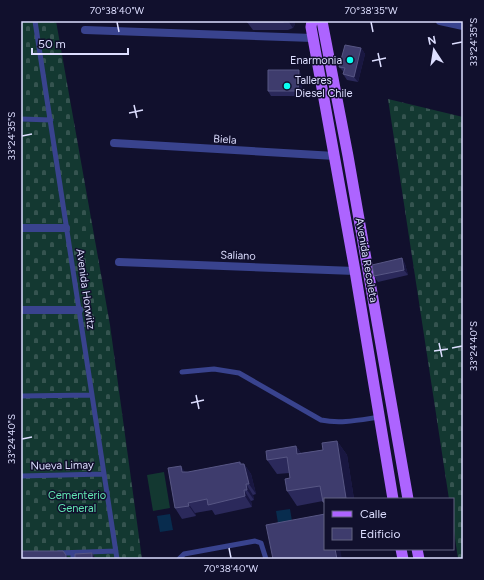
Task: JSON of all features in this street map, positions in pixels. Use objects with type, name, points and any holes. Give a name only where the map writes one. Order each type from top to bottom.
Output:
[{"type":"main road","name":"Avenida Recoleta","points":[[312,21],[313,38],[355,271],[393,498]]},
{"type":"main road","name":"Avenida Recoleta","points":[[322,21],[348,156],[408,498]]},
{"type":"street","points":[[440,21],[463,26]]},
{"type":"street","points":[[85,30],[313,38]]},
{"type":"street","name":"Biela","points":[[114,143],[335,156]]},
{"type":"street","points":[[21,228],[66,228]]},
{"type":"street","name":"Saliano","points":[[119,262],[355,271]]},
{"type":"street","points":[[21,310],[79,310]]},
{"type":"lane","name":"Avenida Horwitz","points":[[35,21],[117,559]]},
{"type":"lane","points":[[21,119],[51,120]]},
{"type":"lane","points":[[182,372],[214,369],[239,373],[321,420],[334,423],[380,416]]},
{"type":"lane","points":[[21,396],[91,395]]},
{"type":"lane","name":"Nueva Limay","points":[[21,476],[104,474]]},
{"type":"lane","points":[[179,559],[184,554],[255,541],[261,543],[266,559]]},
{"type":"lane","points":[[51,553],[116,551]]},
{"type":"lane","points":[[73,553],[73,559]]},
{"type":"green space","name":"Cementerio General","points":[[21,21],[56,21],[110,325],[142,559],[21,559]]},
{"type":"green space","points":[[388,99],[463,117],[463,559],[458,559],[454,531],[454,498],[449,498]]},
{"type":"green space","points":[[164,472],[170,508],[153,511],[147,475]]},
{"type":"water","points":[[290,509],[293,527],[279,529],[276,511]]},
{"type":"water","points":[[170,514],[173,530],[160,532],[157,516]]},
{"type":"building","points":[[247,21],[285,21],[247,22]]},
{"type":"building","points":[[345,45],[361,48],[354,77],[343,74],[345,68],[339,67]]},
{"type":"building","name":"Talleres Diesel Chile","points":[[268,70],[299,70],[298,91],[268,91]]},
{"type":"building","points":[[402,258],[404,270],[374,276],[372,265]]},
{"type":"building","points":[[337,441],[346,498],[324,498],[323,502],[320,486],[287,491],[285,479],[290,478],[287,457],[267,460],[266,451],[296,446],[297,454],[323,450],[322,443]]},
{"type":"building","points":[[240,462],[240,464],[244,464],[249,484],[246,484],[247,490],[244,490],[245,496],[208,505],[207,499],[188,503],[189,506],[175,508],[168,468],[181,466],[182,472],[188,472]]},
{"type":"building","points":[[324,514],[324,550],[335,550],[337,559],[273,559],[266,525]]},
{"type":"building","points":[[21,551],[63,551],[66,555],[66,559],[21,559]]},
{"type":"building","points":[[92,553],[92,559],[75,559],[75,554]]},
{"type":"place","name":"Enarmonia","points":[[350,60]]},
{"type":"place","name":"Talleres Diesel Chile","points":[[287,86]]}]
